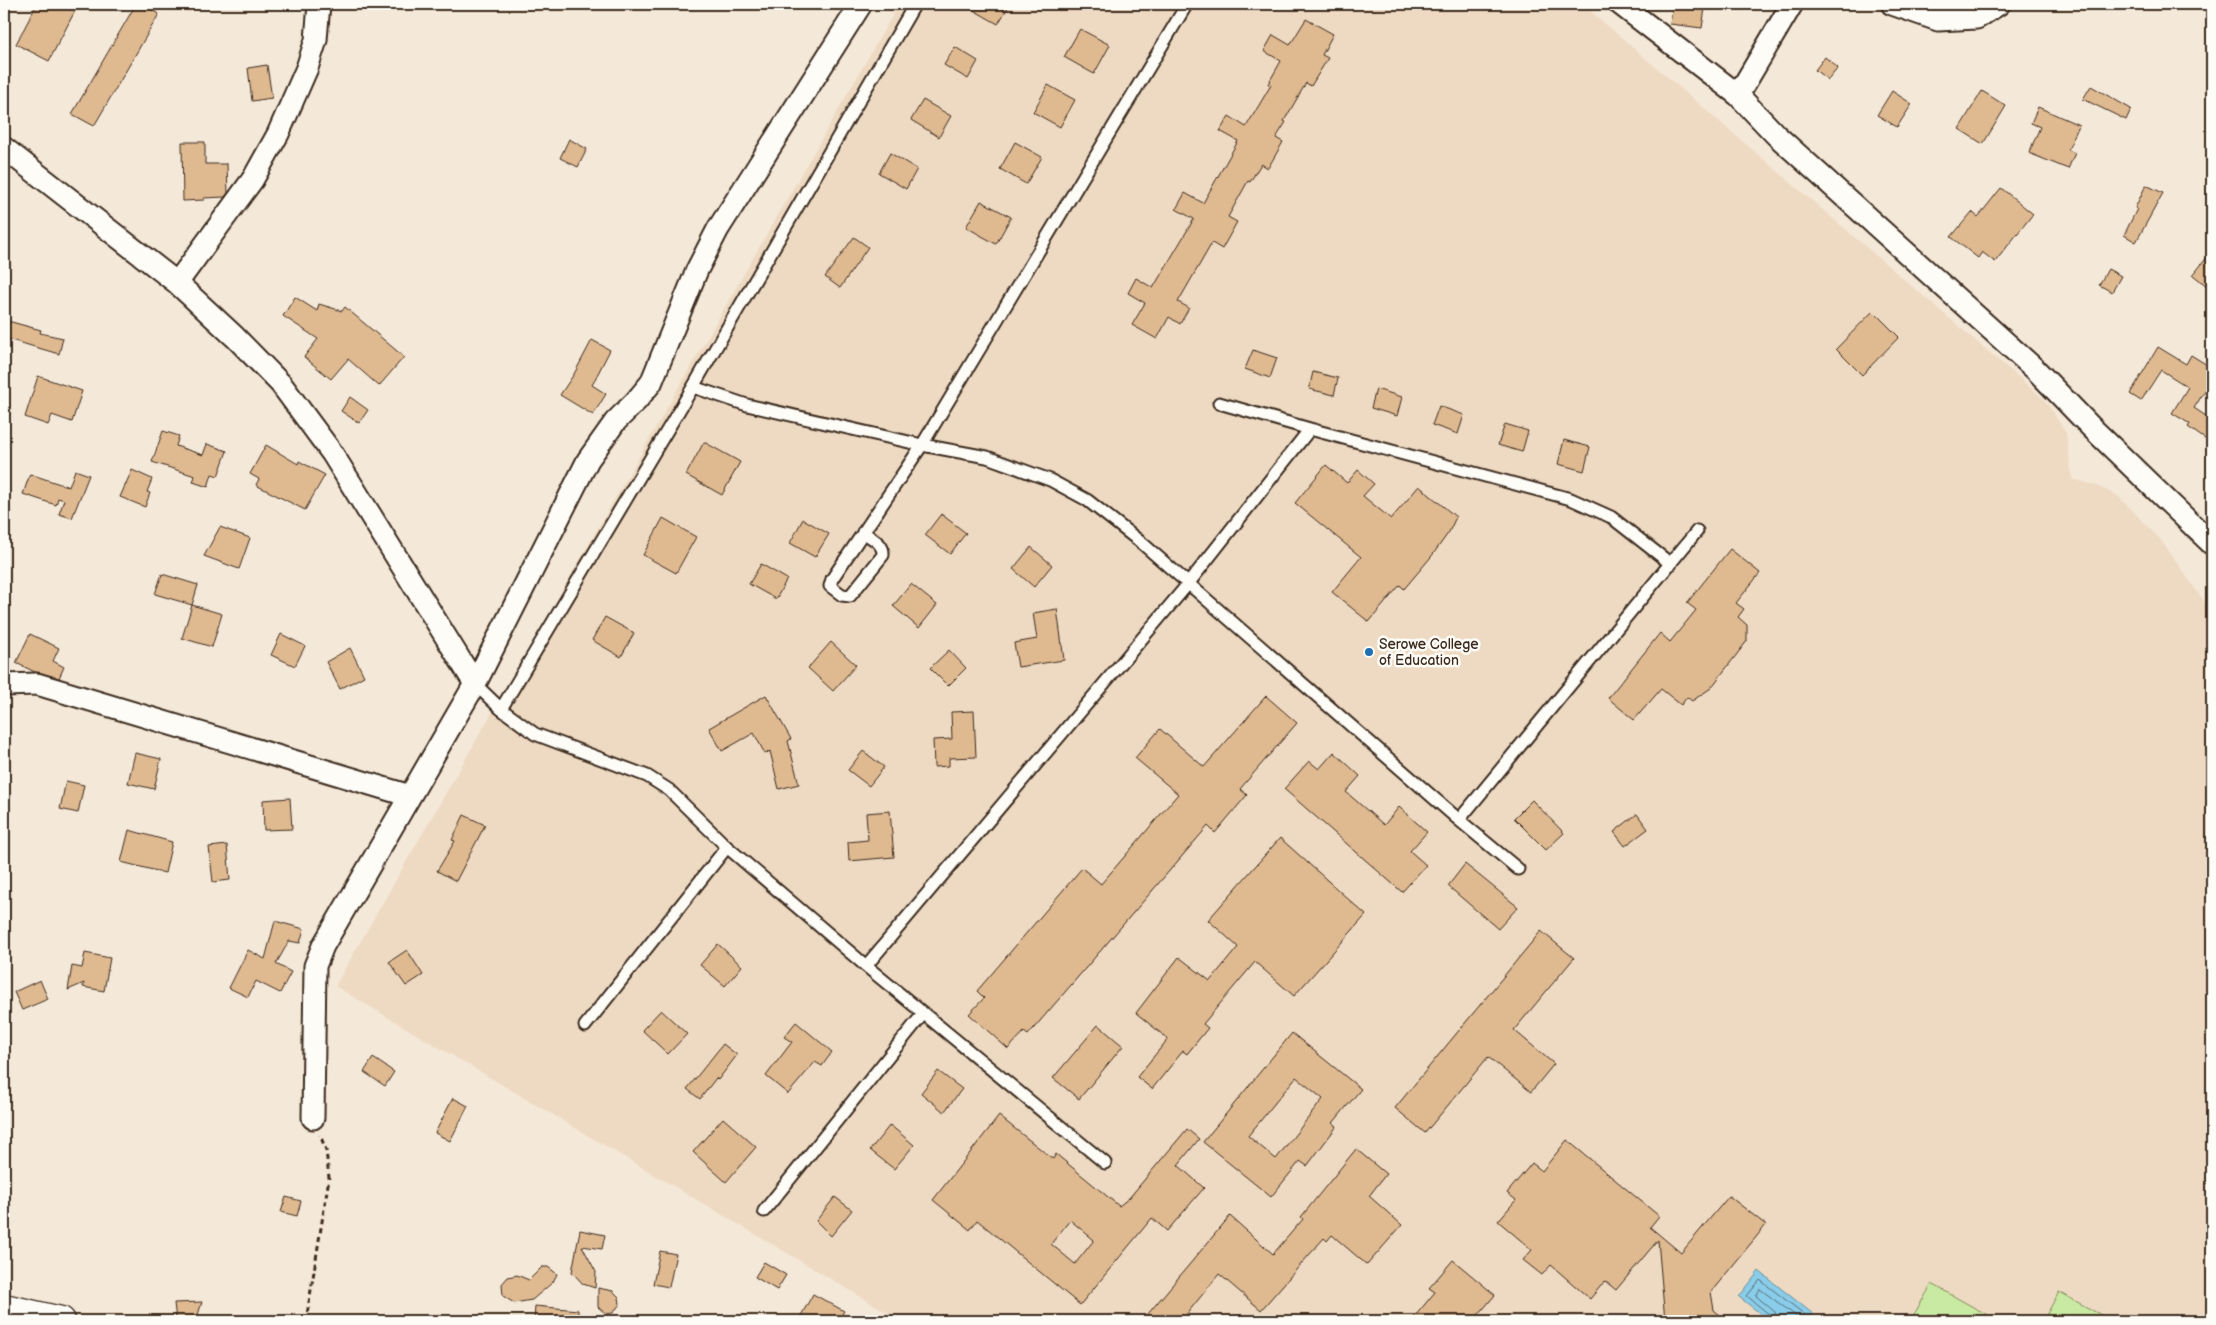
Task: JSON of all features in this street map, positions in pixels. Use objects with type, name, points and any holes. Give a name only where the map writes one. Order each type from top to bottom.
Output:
[{"type":"street","points":[[177,284],[253,179],[278,134],[313,50],[316,40],[319,4]]},
{"type":"street","points":[[313,1118],[316,966],[323,946],[475,684],[588,460],[615,422],[636,401],[650,382],[697,270],[718,229],[862,4]]},
{"type":"street","points":[[1620,4],[1738,95],[1776,135],[2036,370],[2091,427],[2210,537]]},
{"type":"street","points":[[1738,95],[1792,4]]},
{"type":"street","points":[[1892,4],[1938,20],[1978,18],[1999,4]]},
{"type":"street","points":[[4,148],[177,284],[235,337],[280,384],[332,452],[475,684]]},
{"type":"street","points":[[4,685],[37,684],[410,796]]},
{"type":"street","points":[[4,1308],[61,1321]]},
{"type":"lane","points":[[501,709],[693,387],[915,4]]},
{"type":"lane","points":[[863,532],[880,545],[883,549],[883,555],[850,596],[842,595],[830,586],[832,579],[863,532],[922,445],[1187,4]]},
{"type":"lane","points":[[693,387],[747,405],[922,445],[987,457],[1050,480],[1087,500],[1143,544],[1460,820],[1518,868]]},
{"type":"lane","points":[[1219,402],[1310,430],[1570,499],[1611,517],[1671,564]]},
{"type":"lane","points":[[866,966],[1188,584],[1310,430]]},
{"type":"lane","points":[[1460,820],[1671,564],[1696,531]]},
{"type":"lane","points":[[475,684],[501,709],[536,734],[655,781],[669,790],[727,847],[866,966],[1105,1163]]},
{"type":"lane","points":[[585,1026],[727,847]]},
{"type":"lane","points":[[764,1210],[923,1014]]},
{"type":"path","points":[[306,1321],[329,1178],[326,1150],[313,1118]]},
{"type":"shaded area","name":"Serowe College of Education","points":[[899,4],[1582,4],[2045,400],[2066,433],[2072,479],[2095,485],[2118,496],[2160,539],[2212,612],[2212,1321],[902,1321],[335,986]]},
{"type":"green space","points":[[1932,1284],[1998,1321],[1910,1321]]},
{"type":"green space","points":[[2059,1292],[2112,1321],[2043,1321]]},
{"type":"water","points":[[1759,1271],[1813,1314],[1807,1321],[1770,1321],[1739,1297]]},
{"type":"building","points":[[37,4],[65,4],[76,9],[49,61],[16,44]]},
{"type":"building","points":[[136,4],[141,4],[159,14],[94,126],[72,114]]},
{"type":"building","points":[[963,4],[1010,4],[998,24]]},
{"type":"building","points":[[1673,4],[1705,8],[1702,28],[1670,24]]},
{"type":"building","points":[[1306,19],[1333,34],[1322,55],[1328,58],[1311,86],[1306,83],[1284,121],[1286,122],[1276,138],[1283,142],[1268,168],[1261,164],[1250,182],[1248,181],[1228,217],[1237,222],[1222,249],[1212,243],[1178,302],[1189,308],[1180,324],[1169,317],[1157,339],[1132,325],[1145,303],[1128,293],[1136,278],[1153,288],[1194,219],[1176,209],[1185,193],[1203,203],[1238,141],[1220,131],[1229,116],[1246,127],[1271,85],[1268,84],[1281,61],[1264,51],[1273,35],[1290,45]]},
{"type":"building","points":[[1080,29],[1110,45],[1094,74],[1064,57]]},
{"type":"building","points":[[955,47],[978,61],[968,79],[944,65]]},
{"type":"building","points":[[1825,57],[1838,68],[1828,80],[1815,70]]},
{"type":"building","points":[[267,65],[272,98],[252,101],[248,68]]},
{"type":"building","points":[[1048,85],[1075,100],[1060,127],[1033,112]]},
{"type":"building","points":[[2091,86],[2131,109],[2126,120],[2083,99]]},
{"type":"building","points":[[1892,91],[1912,104],[1897,127],[1877,115]]},
{"type":"building","points":[[1982,91],[2006,106],[1983,144],[1959,129]]},
{"type":"building","points":[[923,100],[951,116],[939,137],[911,120]]},
{"type":"building","points":[[2038,107],[2079,125],[2068,150],[2075,153],[2068,169],[2029,153],[2040,127],[2031,123]]},
{"type":"building","points":[[569,139],[587,149],[578,167],[560,158]]},
{"type":"building","points":[[182,142],[205,142],[205,164],[227,164],[228,193],[225,197],[183,201]]},
{"type":"building","points":[[1015,142],[1042,157],[1026,184],[1000,169]]},
{"type":"building","points":[[890,153],[917,169],[906,189],[879,173]]},
{"type":"building","points":[[2146,185],[2163,193],[2136,242],[2124,235]]},
{"type":"building","points":[[2001,188],[2033,214],[1995,262],[1982,252],[1978,258],[1951,237],[1972,212],[1978,217]]},
{"type":"building","points":[[981,201],[1011,217],[996,244],[966,227]]},
{"type":"building","points":[[854,237],[868,247],[840,288],[825,277]]},
{"type":"building","points":[[2212,251],[2212,290],[2193,275]]},
{"type":"building","points":[[2108,269],[2121,276],[2112,292],[2099,285]]},
{"type":"building","points":[[295,297],[317,311],[319,304],[342,311],[345,307],[404,357],[379,386],[348,359],[331,379],[304,357],[318,339],[283,316]]},
{"type":"building","points":[[1873,311],[1899,337],[1862,375],[1836,349]]},
{"type":"building","points":[[4,320],[41,330],[40,333],[63,338],[59,354],[4,338]]},
{"type":"building","points":[[592,340],[610,350],[592,385],[606,394],[593,415],[560,395],[574,374]]},
{"type":"building","points":[[2158,347],[2186,364],[2191,355],[2212,368],[2212,380],[2194,408],[2212,420],[2212,444],[2188,427],[2190,424],[2172,413],[2188,387],[2161,370],[2141,401],[2130,394]]},
{"type":"building","points":[[1253,350],[1277,358],[1270,378],[1245,369]]},
{"type":"building","points":[[1313,372],[1338,378],[1334,395],[1309,389]]},
{"type":"building","points":[[38,376],[82,391],[72,422],[52,415],[48,425],[25,417]]},
{"type":"building","points":[[1376,389],[1402,397],[1397,416],[1371,408]]},
{"type":"building","points":[[350,397],[368,410],[359,423],[341,411]]},
{"type":"building","points":[[1439,406],[1464,415],[1458,434],[1432,425]]},
{"type":"building","points":[[1505,424],[1528,431],[1522,452],[1498,445]]},
{"type":"building","points":[[163,431],[179,436],[176,446],[203,455],[207,444],[227,451],[218,476],[212,474],[208,487],[193,482],[195,476],[152,462]]},
{"type":"building","points":[[1564,440],[1590,447],[1584,471],[1558,464]]},
{"type":"building","points":[[704,442],[740,462],[722,495],[686,475]]},
{"type":"building","points":[[266,445],[298,464],[299,461],[325,475],[305,510],[256,485],[259,479],[250,474]]},
{"type":"building","points":[[1326,465],[1347,483],[1358,470],[1374,484],[1363,496],[1391,519],[1419,486],[1456,517],[1449,532],[1431,557],[1404,589],[1400,585],[1369,622],[1332,592],[1361,557],[1295,503]]},
{"type":"building","points":[[75,470],[89,475],[72,518],[59,514],[64,500],[58,498],[56,505],[23,494],[30,474],[69,487]]},
{"type":"building","points":[[132,470],[152,479],[147,492],[150,493],[145,507],[120,497]]},
{"type":"building","points":[[941,514],[966,533],[950,554],[925,535]]},
{"type":"building","points":[[663,518],[696,537],[676,573],[643,555]]},
{"type":"building","points":[[803,519],[829,534],[815,557],[790,543]]},
{"type":"building","points":[[220,527],[250,538],[239,569],[204,556]]},
{"type":"building","points":[[1031,547],[1052,565],[1034,587],[1013,569]]},
{"type":"building","points":[[1730,549],[1760,573],[1736,603],[1744,609],[1738,617],[1747,625],[1747,641],[1711,688],[1692,701],[1687,697],[1681,705],[1661,689],[1634,720],[1608,698],[1660,633],[1670,642],[1696,610],[1687,603]]},
{"type":"building","points":[[761,564],[787,579],[776,599],[749,584]]},
{"type":"building","points":[[162,574],[198,585],[192,605],[155,594]]},
{"type":"building","points":[[911,584],[937,605],[919,628],[893,606]]},
{"type":"building","points":[[192,605],[222,614],[212,647],[182,638]]},
{"type":"building","points":[[1057,609],[1064,660],[1018,667],[1014,643],[1037,639],[1033,613]]},
{"type":"building","points":[[605,617],[634,633],[621,657],[592,640]]},
{"type":"building","points":[[30,634],[59,648],[53,661],[64,667],[59,678],[35,672],[16,663]]},
{"type":"building","points":[[281,634],[305,646],[295,666],[271,655]]},
{"type":"building","points":[[831,642],[856,665],[833,691],[808,668]]},
{"type":"building","points":[[350,648],[364,676],[340,689],[326,662]]},
{"type":"building","points":[[949,650],[966,668],[948,686],[930,668]]},
{"type":"building","points":[[766,695],[791,739],[788,741],[799,784],[779,789],[770,751],[765,754],[754,733],[722,751],[709,728]]},
{"type":"building","points":[[1266,696],[1297,723],[1240,789],[1247,795],[1215,833],[1208,826],[1028,1035],[1024,1032],[1008,1049],[969,1014],[984,998],[977,991],[1082,868],[1101,884],[1178,794],[1135,758],[1160,729],[1204,767]]},
{"type":"building","points":[[974,711],[976,757],[949,758],[949,766],[934,767],[933,740],[952,739],[951,712]]},
{"type":"building","points":[[863,751],[884,767],[869,786],[848,770]]},
{"type":"building","points":[[1334,752],[1360,776],[1346,792],[1384,825],[1399,807],[1427,832],[1410,851],[1426,865],[1402,892],[1284,789],[1309,761],[1319,769]]},
{"type":"building","points":[[135,753],[161,759],[154,789],[128,783]]},
{"type":"building","points":[[66,781],[84,785],[78,813],[60,809]]},
{"type":"building","points":[[290,798],[292,829],[264,830],[263,800]]},
{"type":"building","points":[[1532,800],[1564,833],[1546,850],[1514,818]]},
{"type":"building","points":[[890,811],[894,857],[849,861],[848,842],[868,840],[866,813]]},
{"type":"building","points":[[1637,814],[1648,829],[1625,846],[1614,832]]},
{"type":"building","points":[[464,815],[485,825],[456,881],[437,871],[455,841],[452,840]]},
{"type":"building","points":[[129,830],[172,842],[165,873],[121,862]]},
{"type":"building","points":[[1280,838],[1366,915],[1294,996],[1255,962],[1203,1024],[1208,1028],[1187,1054],[1183,1051],[1152,1089],[1137,1077],[1168,1039],[1136,1013],[1179,957],[1210,981],[1238,947],[1208,920]]},
{"type":"building","points":[[227,845],[230,880],[213,882],[209,847]]},
{"type":"building","points":[[1465,864],[1518,907],[1498,929],[1448,886]]},
{"type":"building","points":[[275,921],[304,929],[300,943],[289,941],[276,964],[291,972],[280,993],[256,981],[248,997],[229,988],[248,950],[265,959]]},
{"type":"building","points":[[1541,931],[1574,958],[1514,1030],[1554,1064],[1531,1092],[1488,1057],[1425,1133],[1395,1108]]},
{"type":"building","points":[[718,944],[742,966],[725,986],[700,965]]},
{"type":"building","points":[[407,950],[423,975],[406,986],[389,962]]},
{"type":"building","points":[[85,953],[110,958],[104,991],[83,987],[84,983],[68,990],[72,966],[82,968]]},
{"type":"building","points":[[40,980],[48,999],[22,1010],[14,992]]},
{"type":"building","points":[[661,1010],[687,1034],[668,1054],[642,1030]]},
{"type":"building","points":[[796,1022],[832,1052],[822,1066],[815,1062],[788,1094],[766,1076],[792,1042],[784,1037]]},
{"type":"building","points":[[1098,1025],[1123,1046],[1079,1099],[1053,1078]]},
{"type":"building","points":[[1292,1033],[1361,1089],[1333,1123],[1337,1126],[1307,1166],[1300,1161],[1271,1197],[1203,1142]],"holes":[[[1296,1077],[1323,1099],[1276,1159],[1248,1136]]]},
{"type":"building","points":[[723,1044],[737,1055],[718,1080],[716,1078],[700,1099],[687,1089]]},
{"type":"building","points":[[373,1058],[394,1072],[385,1086],[364,1072]]},
{"type":"building","points":[[938,1071],[962,1089],[944,1112],[921,1093]]},
{"type":"building","points":[[453,1098],[468,1106],[450,1141],[435,1133]]},
{"type":"building","points":[[999,1116],[1053,1159],[1056,1154],[1119,1206],[1129,1198],[1187,1129],[1199,1139],[1178,1165],[1204,1188],[1167,1231],[1152,1218],[1080,1305],[977,1220],[970,1230],[933,1200]],"holes":[[[1070,1220],[1094,1240],[1075,1264],[1051,1244]]]},
{"type":"building","points":[[723,1118],[756,1147],[726,1182],[693,1152]]},
{"type":"building","points":[[890,1125],[914,1145],[894,1169],[870,1150]]},
{"type":"building","points":[[1567,1140],[1659,1216],[1650,1227],[1681,1253],[1729,1196],[1766,1225],[1711,1292],[1714,1310],[1727,1321],[1665,1321],[1658,1240],[1616,1290],[1605,1281],[1590,1299],[1551,1265],[1542,1275],[1523,1260],[1532,1250],[1498,1221],[1516,1200],[1507,1193],[1532,1163],[1542,1171]]},
{"type":"building","points":[[1356,1149],[1386,1174],[1369,1196],[1402,1225],[1367,1265],[1332,1235],[1327,1241],[1324,1238],[1261,1310],[1219,1274],[1181,1321],[1142,1321],[1230,1216],[1273,1254],[1303,1219],[1301,1217]]},
{"type":"building","points":[[286,1197],[301,1201],[297,1216],[281,1212]]},
{"type":"building","points":[[835,1197],[852,1210],[831,1236],[816,1221]]},
{"type":"building","points":[[580,1230],[605,1235],[602,1249],[582,1246],[596,1272],[595,1288],[583,1284],[572,1272]]},
{"type":"building","points":[[660,1251],[676,1254],[669,1287],[653,1284]]},
{"type":"building","points":[[1453,1260],[1495,1295],[1473,1321],[1411,1321],[1435,1292],[1429,1288]]},
{"type":"building","points":[[764,1262],[786,1275],[777,1290],[755,1277]]},
{"type":"building","points":[[542,1267],[548,1267],[557,1274],[553,1282],[532,1300],[514,1303],[503,1296],[502,1284],[508,1277],[517,1275],[529,1280]]},
{"type":"building","points":[[598,1288],[613,1291],[619,1297],[620,1304],[613,1313],[606,1314],[598,1307]]},
{"type":"building","points":[[813,1294],[844,1311],[838,1321],[798,1321]]},
{"type":"building","points":[[202,1302],[196,1321],[176,1321],[174,1303]]},
{"type":"building","points":[[535,1306],[578,1310],[578,1321],[534,1321]]},
{"type":"place","name":"Serowe College of Education","points":[[1369,652]]}]
